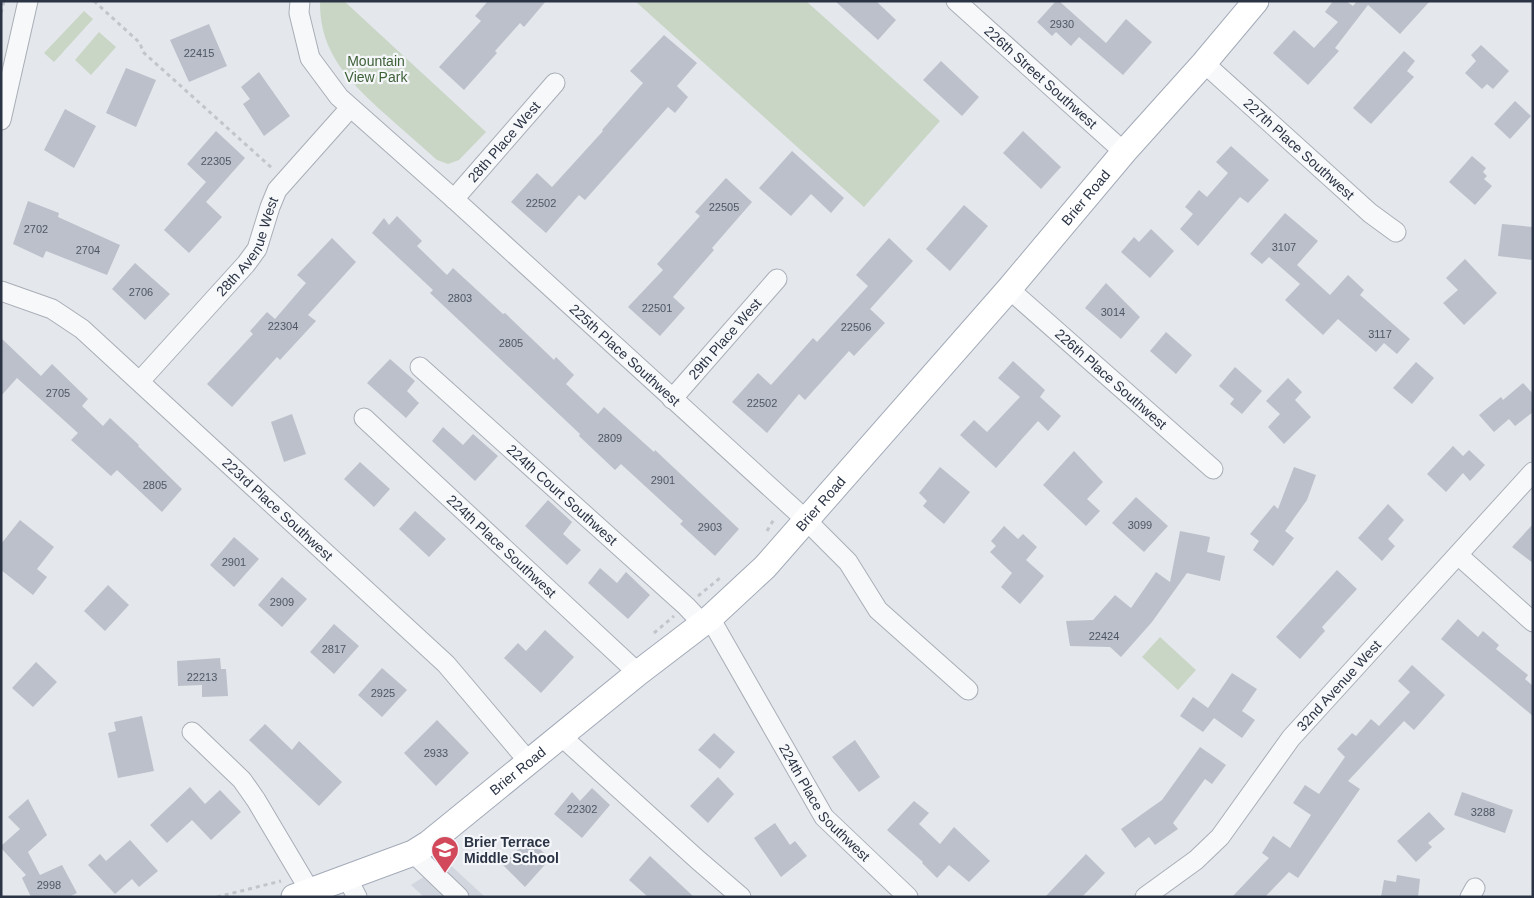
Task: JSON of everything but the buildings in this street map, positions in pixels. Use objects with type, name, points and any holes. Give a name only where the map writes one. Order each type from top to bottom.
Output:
[{"type":"main road","name":"Brier Road","points":[[302,888],[352,888],[413,853],[444,832],[638,674],[700,616],[765,567],[1009,289],[1124,152],[1204,63],[1256,1]]},
{"type":"street","points":[[1,120],[28,1]]},
{"type":"street","name":"226th Street Southwest","points":[[956,1],[1124,152]]},
{"type":"street","name":"225th Place Southwest","points":[[299,7],[310,58],[331,88],[350,108],[806,520],[848,562],[878,610],[968,690]]},
{"type":"street","name":"227th Place Southwest","points":[[1204,63],[1370,213],[1396,232]]},
{"type":"street","name":"28th Place West","points":[[454,200],[555,83]]},
{"type":"street","name":"28th Avenue West","points":[[140,382],[246,264],[257,249],[277,190],[350,108]]},
{"type":"street","name":"29th Place West","points":[[672,399],[777,279]]},
{"type":"street","name":"226th Place Southwest","points":[[1009,289],[1213,469]]},
{"type":"street","name":"223rd Place Southwest","points":[[1,291],[52,309],[74,324],[140,382],[446,664],[529,762]]},
{"type":"street","name":"224th Court Southwest","points":[[420,367],[700,616]]},
{"type":"street","name":"224th Place Southwest","points":[[364,418],[638,674]]},
{"type":"street","name":"32nd Avenue West","points":[[1145,897],[1196,860],[1220,837],[1291,738],[1533,472]]},
{"type":"street","points":[[1458,555],[1533,622]]},
{"type":"street","name":"224th Place Southwest","points":[[700,616],[824,817],[908,897]]},
{"type":"street","points":[[192,732],[242,780],[256,800],[302,888]]},
{"type":"street","points":[[561,736],[741,897]]},
{"type":"street","points":[[413,853],[459,897]]},
{"type":"path","points":[[1,13],[4,1]]},
{"type":"path","points":[[94,1],[140,43],[143,52],[273,169]]},
{"type":"path","points":[[762,538],[774,519]]},
{"type":"path","points":[[650,635],[700,616],[724,574]]},
{"type":"path","points":[[217,897],[302,888]]},
{"type":"shaded area","name":"Brier Terrace Middle School","points":[[447,862],[485,897],[424,897],[411,885]]},
{"type":"green space","name":"Mountain View Park","points":[[320,1],[344,1],[486,132],[459,160],[448,164],[437,160],[372,102],[339,65],[325,36],[321,19]]},
{"type":"green space","points":[[635,1],[806,1],[940,121],[864,207]]},
{"type":"green space","points":[[84,11],[93,19],[54,62],[44,53]]},
{"type":"green space","points":[[99,32],[116,47],[91,75],[75,60]]},
{"type":"green space","points":[[1160,637],[1196,670],[1178,690],[1142,657]]},
{"type":"place","name":"Brier Terrace Middle School","points":[[445,874]]}]
